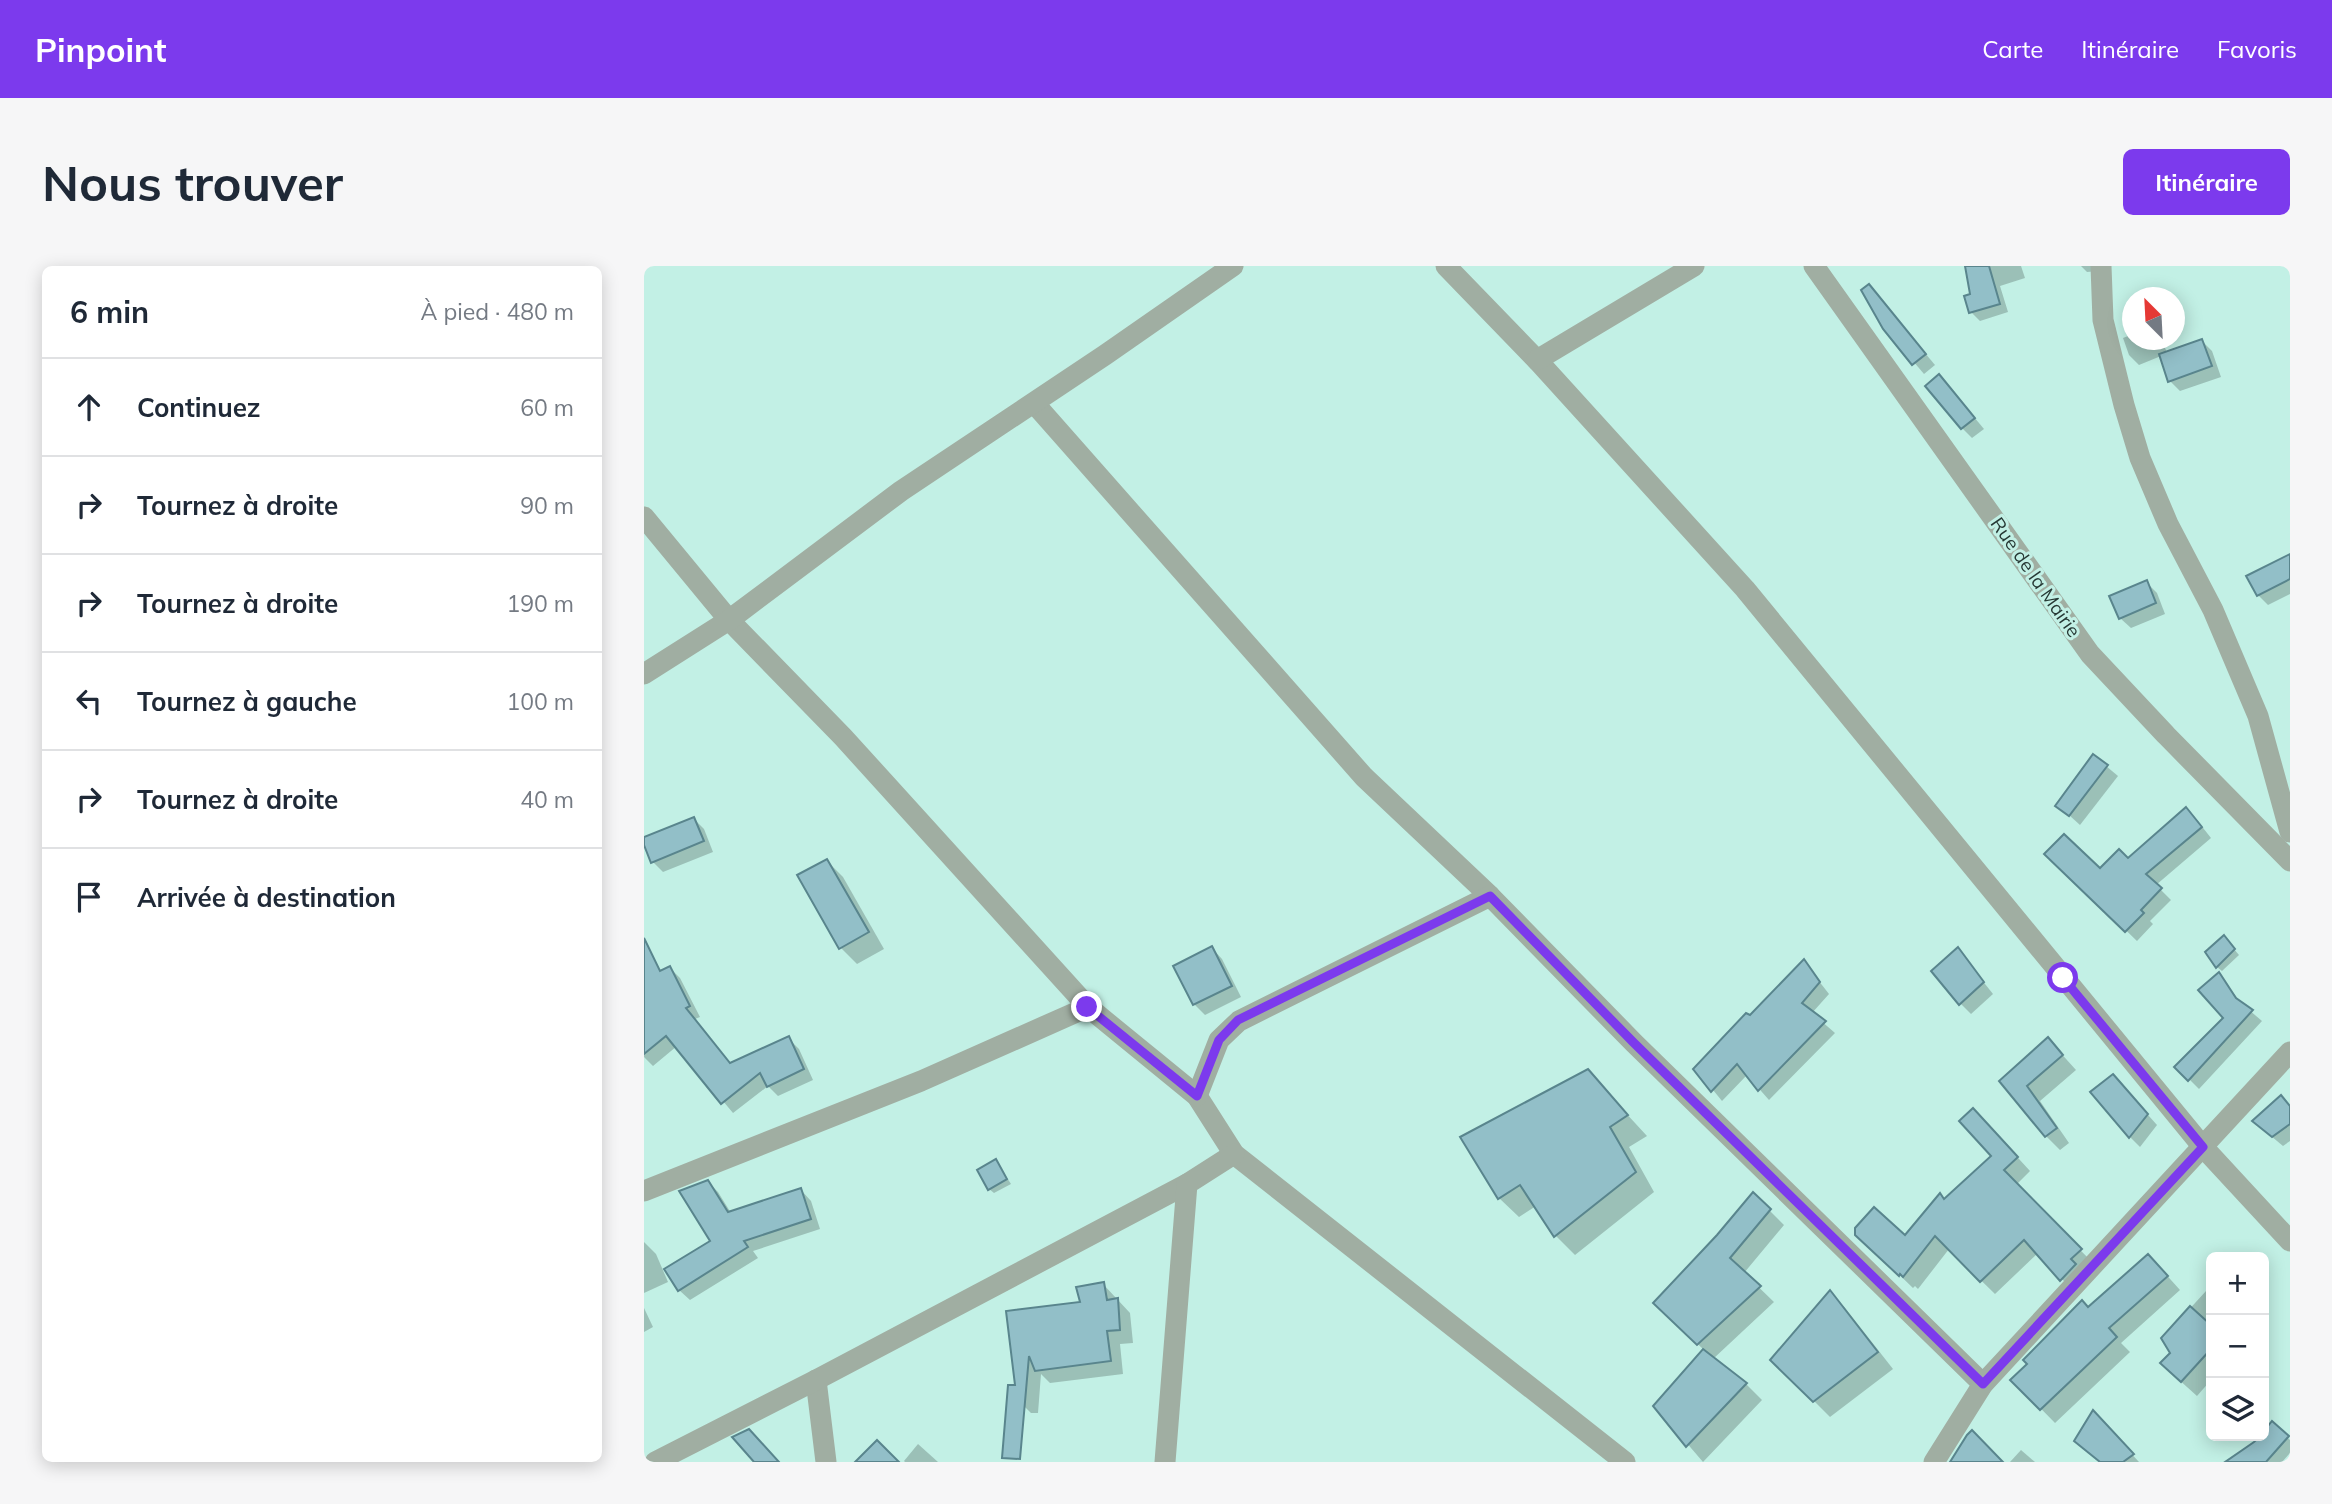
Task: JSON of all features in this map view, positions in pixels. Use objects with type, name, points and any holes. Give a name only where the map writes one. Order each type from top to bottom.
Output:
[{"type":"street","points":[[644,674],[729,620],[901,491],[1233,266]]},
{"type":"street","points":[[1446,266],[1537,360],[1745,589],[2203,1147],[2286,1232]]},
{"type":"street","points":[[1537,360],[1693,266]]},
{"type":"street","name":"Rue de la Mairie","points":[[1814,266],[2090,654],[2290,861]]},
{"type":"street","points":[[2101,266],[2103,320],[2140,458],[2168,524],[2213,610],[2258,716],[2290,832]]},
{"type":"street","points":[[1034,403],[1364,777],[1490,896],[1634,1043],[1983,1384]]},
{"type":"street","points":[[644,517],[729,620],[843,737],[1087,1007],[1197,1096],[1234,1154],[1625,1462]]},
{"type":"street","points":[[1197,1096],[1219,1040],[1238,1020],[1490,896]]},
{"type":"street","points":[[644,1191],[921,1081],[1087,1007]]},
{"type":"street","points":[[1934,1462],[1983,1384],[2290,1052]]},
{"type":"street","points":[[655,1462],[1187,1184],[1234,1154]]},
{"type":"street","points":[[1166,1462],[1187,1184]]},
{"type":"street","points":[[816,1380],[826,1462]]},
{"type":"building","points":[[1965,266],[1989,266],[2000,304],[1969,313],[1964,296],[1970,294]]},
{"type":"building","points":[[1869,284],[1926,354],[1912,365],[1883,329],[1861,290]]},
{"type":"building","points":[[2202,339],[2212,366],[2168,382],[2159,354],[2170,350],[2185,350],[2185,345]]},
{"type":"building","points":[[1939,374],[1975,418],[1961,429],[1925,386]]},
{"type":"building","points":[[2290,554],[2290,579],[2257,596],[2246,576]]},
{"type":"building","points":[[2147,580],[2156,603],[2119,619],[2109,596]]},
{"type":"building","points":[[2093,754],[2108,765],[2069,816],[2055,806]]},
{"type":"building","points":[[2186,807],[2202,827],[2146,874],[2162,888],[2141,910],[2144,913],[2125,932],[2044,854],[2064,834],[2100,868],[2119,849],[2128,858]]},
{"type":"building","points":[[694,817],[704,841],[651,863],[644,837]]},
{"type":"building","points":[[827,859],[869,932],[839,949],[797,875]]},
{"type":"building","points":[[2224,935],[2235,949],[2216,968],[2205,952]]},
{"type":"building","points":[[644,938],[660,971],[670,966],[690,1006],[686,1008],[730,1063],[789,1036],[804,1069],[767,1087],[760,1073],[721,1104],[666,1036],[644,1054]]},
{"type":"building","points":[[1212,946],[1232,986],[1193,1005],[1173,966]]},
{"type":"building","points":[[1958,947],[1984,982],[1959,1005],[1931,971]]},
{"type":"building","points":[[1804,959],[1820,982],[1802,1003],[1826,1021],[1758,1091],[1737,1064],[1711,1092],[1693,1069],[1746,1013],[1750,1015]]},
{"type":"building","points":[[2219,972],[2236,998],[2253,1010],[2188,1081],[2174,1067],[2223,1018],[2198,990]]},
{"type":"building","points":[[2048,1037],[2063,1055],[2027,1086],[2057,1128],[2045,1137],[1999,1081]]},
{"type":"building","points":[[1588,1069],[1628,1115],[1610,1127],[1636,1172],[1554,1237],[1520,1185],[1498,1199],[1460,1137]]},
{"type":"building","points":[[2113,1074],[2148,1114],[2129,1138],[2090,1092]]},
{"type":"building","points":[[2281,1095],[2290,1106],[2290,1124],[2272,1137],[2252,1121]]},
{"type":"building","points":[[1973,1108],[2018,1157],[2004,1170],[2082,1249],[2071,1259],[2076,1264],[2060,1281],[2024,1240],[1980,1282],[1935,1236],[1903,1277],[1855,1235],[1855,1228],[1874,1207],[1905,1235],[1940,1193],[1944,1199],[1991,1156],[1959,1121]]},
{"type":"building","points":[[996,1159],[1007,1179],[988,1190],[977,1170]]},
{"type":"building","points":[[708,1180],[728,1212],[801,1188],[811,1219],[744,1241],[748,1247],[678,1291],[664,1269],[710,1241],[679,1191]]},
{"type":"building","points":[[1753,1192],[1771,1209],[1730,1258],[1761,1286],[1697,1345],[1653,1303]]},
{"type":"building","points":[[2148,1254],[2168,1276],[2109,1328],[2117,1337],[2040,1410],[2010,1380],[2027,1364],[2023,1360],[2082,1300],[2088,1307]]},
{"type":"building","points":[[1104,1282],[1107,1300],[1118,1298],[1120,1330],[1107,1331],[1111,1361],[1035,1371],[1029,1356],[1020,1459],[1002,1458],[1008,1385],[1015,1385],[1006,1311],[1080,1302],[1076,1287]]},
{"type":"building","points":[[1830,1290],[1878,1352],[1813,1402],[1770,1360]]},
{"type":"building","points":[[2190,1306],[2206,1320],[2206,1354],[2181,1382],[2160,1363],[2170,1353],[2161,1338]]},
{"type":"building","points":[[1703,1349],[1747,1383],[1686,1447],[1653,1406]]},
{"type":"building","points":[[2093,1410],[2134,1454],[2123,1462],[2100,1462],[2074,1441]]},
{"type":"building","points":[[2272,1421],[2289,1436],[2266,1462],[2225,1462],[2255,1441],[2269,1441],[2269,1425]]},
{"type":"building","points":[[749,1429],[779,1462],[754,1462],[732,1437]]},
{"type":"building","points":[[1972,1430],[2003,1462],[1950,1462]]},
{"type":"building","points":[[877,1440],[899,1462],[855,1462]]},
{"type":"route","points":[[1087,1007],[1197,1096],[1219,1040],[1238,1020],[1490,896],[1634,1043],[1983,1384],[2203,1147],[2063,978]]}]
